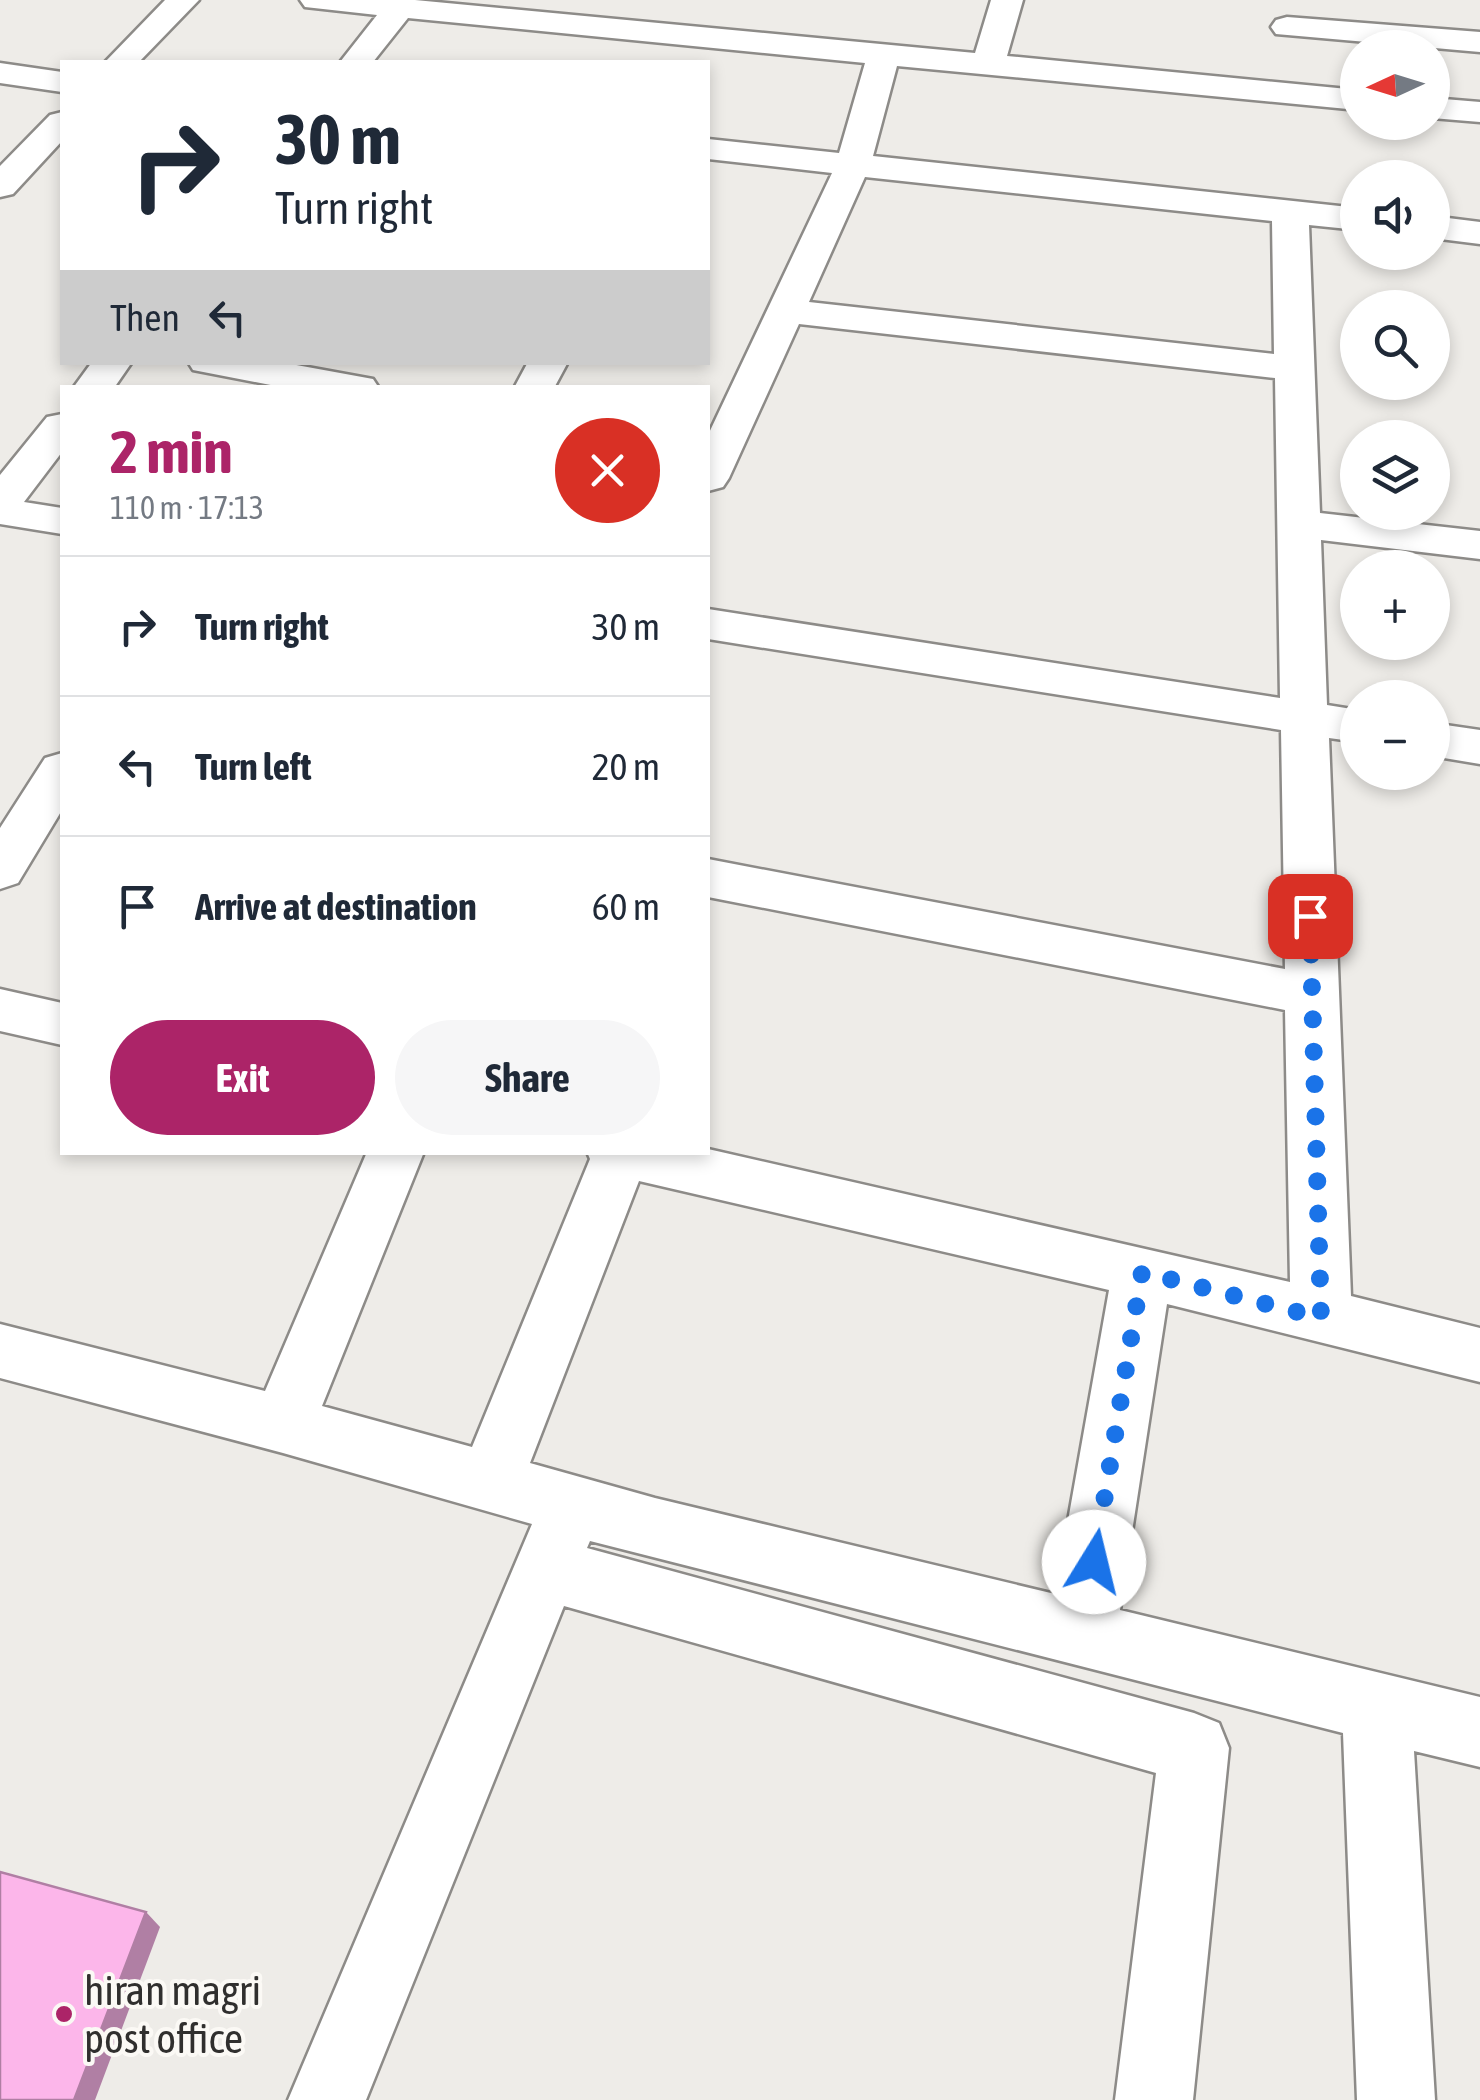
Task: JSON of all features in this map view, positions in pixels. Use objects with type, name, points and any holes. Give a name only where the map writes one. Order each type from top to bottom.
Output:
[{"type":"street","points":[[123,60],[182,0]]},
{"type":"street","points":[[316,0],[1340,98]]},
{"type":"street","points":[[988,65],[1007,0]]},
{"type":"street","points":[[358,60],[400,8]]},
{"type":"street","points":[[1281,93],[1287,13],[1479,31]]},
{"type":"street","points":[[712,457],[853,165],[884,55]]},
{"type":"street","points":[[0,73],[60,82]]},
{"type":"street","points":[[1450,110],[1480,112]]},
{"type":"street","points":[[0,186],[60,124]]},
{"type":"street","points":[[710,149],[1340,218]]},
{"type":"street","points":[[1290,212],[1321,1318]]},
{"type":"street","points":[[1450,230],[1480,233]]},
{"type":"street","points":[[785,311],[1294,368]]},
{"type":"street","points":[[95,385],[112,365]]},
{"type":"street","points":[[235,365],[342,377]]},
{"type":"street","points":[[60,429],[0,507],[60,520]]},
{"type":"street","points":[[1300,524],[1480,545]]},
{"type":"street","points":[[710,624],[1340,723]]},
{"type":"street","points":[[1450,742],[1480,747]]},
{"type":"street","points":[[0,870],[60,773]]},
{"type":"street","points":[[710,878],[1312,995]]},
{"type":"street","points":[[0,1010],[60,1024]]},
{"type":"street","points":[[283,1424],[395,1155]]},
{"type":"street","points":[[490,1482],[617,1155]]},
{"type":"street","points":[[627,1155],[1142,1272],[1480,1355]]},
{"type":"street","points":[[1082,1634],[1142,1272]]},
{"type":"street","points":[[4,1359],[283,1424],[490,1482],[559,1538],[1194,1748],[1154,2100]]},
{"type":"street","points":[[559,1538],[1082,1634],[1480,1732]]},
{"type":"street","points":[[327,2100],[559,1538]]},
{"type":"street","points":[[1377,1707],[1396,2100]]},
{"type":"building","name":"hiran magri post office","points":[[0,1872],[146,1912],[74,2100],[0,2100]]},
{"type":"place","name":"hiran magri post office","points":[[64,2014]]},
{"type":"route","points":[[1094,1562],[1142,1272],[1321,1318],[1310,916]]}]
